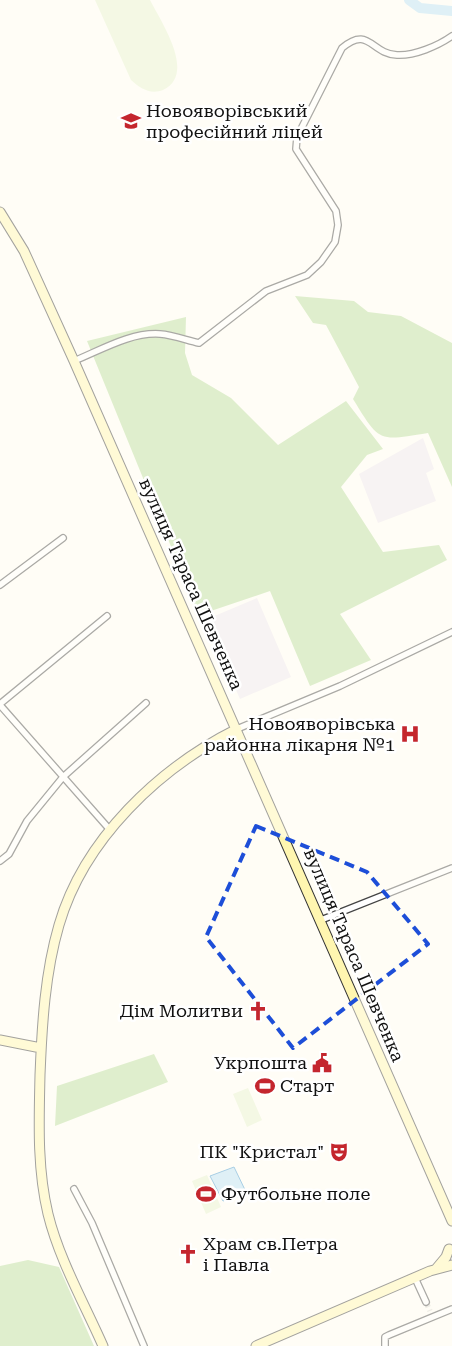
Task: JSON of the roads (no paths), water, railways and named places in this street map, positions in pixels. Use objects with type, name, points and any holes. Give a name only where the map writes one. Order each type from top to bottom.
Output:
[{"type":"street","points":[[74,361],[137,336],[147,334],[169,335],[198,343],[266,291],[307,274],[321,262],[335,242],[338,226],[336,211],[296,149],[298,137],[342,48],[350,41],[360,38],[368,40],[382,50],[395,55],[408,54],[445,41],[452,36]]},
{"type":"street","name":"вулиця Тараса Шевченка","points":[[0,212],[24,251],[74,361],[452,1221]]},
{"type":"street","points":[[0,585],[63,538]]},
{"type":"street","points":[[107,616],[0,704],[111,831]]},
{"type":"street","points":[[103,1346],[60,1250],[48,1216],[43,1189],[39,1127],[41,1048],[47,974],[59,923],[79,879],[111,831],[131,806],[206,745],[237,729],[340,686],[452,632]]},
{"type":"street","points":[[0,861],[9,854],[27,821],[63,776],[146,703]]},
{"type":"street","points":[[321,920],[452,868]]},
{"type":"street","points":[[0,1040],[41,1048]]},
{"type":"street","points":[[74,1188],[92,1223],[144,1346]]},
{"type":"street","points":[[436,1269],[451,1248]]},
{"type":"street","points":[[256,1346],[436,1269],[452,1264]]},
{"type":"street","points":[[415,1278],[426,1302]]},
{"type":"street","points":[[385,1346],[385,1337],[389,1334],[432,1313],[452,1309]]},
{"type":"water","points":[[234,1167],[247,1194],[223,1201],[210,1176]]},
{"type":"waterway","points":[[409,0],[420,8],[452,11]]},
{"type":"tunnel","points":[[426,1302],[430,1311]]},
{"type":"place","name":"Новояворівський професійний ліцей","points":[[131,121]]},
{"type":"place","name":"Новояворівська районна лікарня №1","points":[[410,734]]},
{"type":"place","name":"Дім Молитви","points":[[258,1011]]},
{"type":"place","name":"Укрпошта","points":[[322,1063]]},
{"type":"place","name":"Старт","points":[[265,1086]]},
{"type":"place","name":"ПК \"Кристал\"","points":[[339,1152]]},
{"type":"place","name":"Футбольне поле","points":[[206,1194]]},
{"type":"place","name":"Храм св.Петра і Павла","points":[[188,1254]]}]
